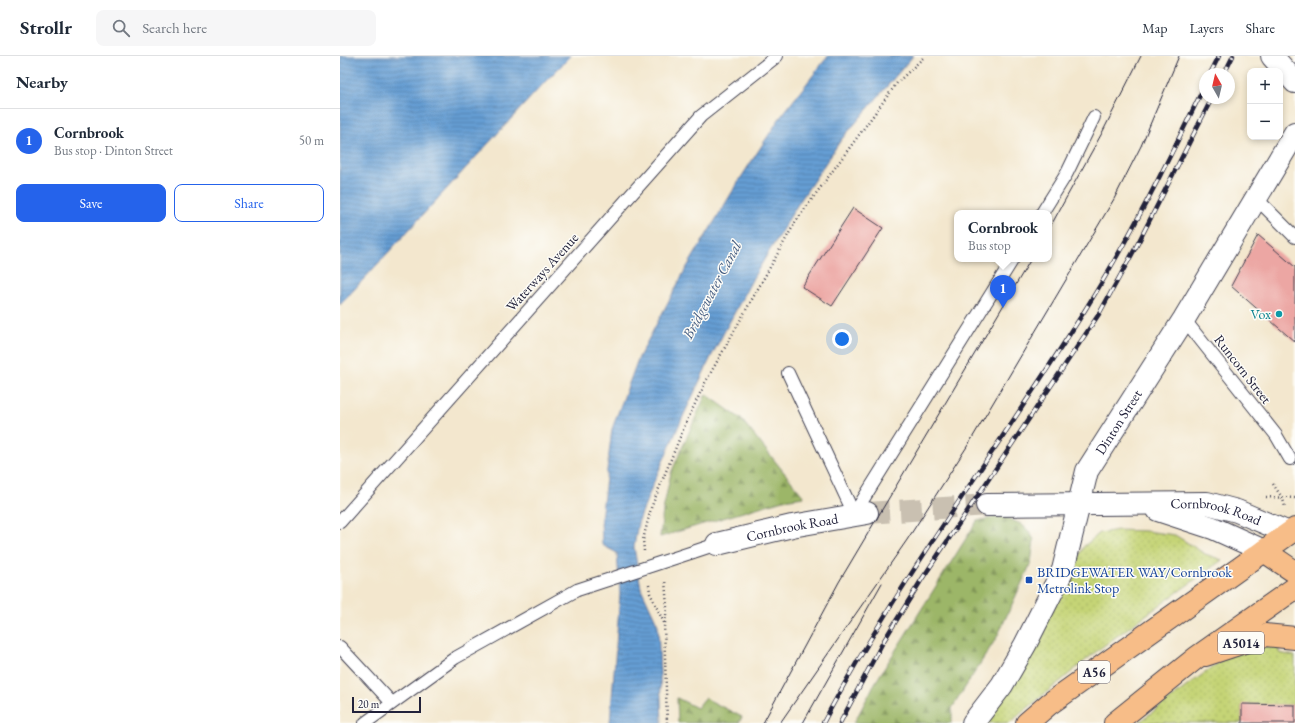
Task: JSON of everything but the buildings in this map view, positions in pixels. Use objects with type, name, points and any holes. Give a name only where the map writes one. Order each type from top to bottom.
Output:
[{"type":"main road","name":"A56","points":[[1027,723],[1049,704],[1264,551],[1293,533]]},
{"type":"main road","points":[[1264,551],[1295,572]]},
{"type":"main road","points":[[1115,723],[1196,658],[1295,588]]},
{"type":"main road","name":"A5014","points":[[1196,658],[1266,634],[1295,638]]},
{"type":"street","points":[[1272,56],[1295,82]]},
{"type":"street","name":"Dinton Street","points":[[973,723],[1002,685],[1025,645],[1063,570],[1088,471],[1184,319],[1295,133]]},
{"type":"street","name":"Cornbrook Road","points":[[987,505],[1206,503],[1237,511],[1293,533]]},
{"type":"street","name":"Cornbrook Road","points":[[1140,504],[1213,528],[1264,551]]},
{"type":"street","name":"Cornbrook Road","points":[[717,544],[860,514]]},
{"type":"lane","name":"Waterways Avenue","points":[[340,522],[701,116],[778,56]]},
{"type":"lane","points":[[1044,210],[1067,173],[1094,118]]},
{"type":"lane","points":[[1256,198],[1295,236]]},
{"type":"lane","points":[[860,514],[1012,262]]},
{"type":"lane","name":"Runcorn Street","points":[[1184,319],[1276,434],[1290,459]]},
{"type":"lane","points":[[788,372],[860,514]]},
{"type":"lane","points":[[365,723],[455,658],[577,590],[717,544]]},
{"type":"lane","points":[[340,647],[392,703]]},
{"type":"path","points":[[645,555],[643,540],[651,508],[680,438],[708,377],[796,221],[897,83],[925,56]]},
{"type":"path","points":[[1259,496],[1283,499],[1295,498]]},
{"type":"path","points":[[648,578],[650,593],[664,623]]},
{"type":"path","points":[[666,582],[667,608],[664,623],[667,723]]},
{"type":"green space","points":[[706,394],[741,419],[804,497],[783,500],[660,537],[663,510],[671,473]]},
{"type":"green space","points":[[996,517],[1007,518],[1021,524],[1029,531],[1034,540],[1031,563],[997,637],[952,708],[952,723],[854,723],[875,683],[977,521]]},
{"type":"green space","points":[[1118,530],[1146,531],[1175,535],[1205,554],[1222,560],[1102,647],[1009,723],[982,723],[1056,602],[1084,546],[1100,533]]},
{"type":"green space","points":[[1279,644],[1279,653],[1295,656],[1295,705],[1242,705],[1242,723],[1138,723],[1234,651]]},
{"type":"green space","points":[[677,698],[697,708],[705,698],[742,717],[739,723],[678,723]]},
{"type":"water","points":[[340,56],[571,56],[544,83],[340,305]]},
{"type":"water","name":"Bridgewater Canal","points":[[828,56],[913,56],[841,140],[798,204],[753,278],[711,357],[681,421],[653,484],[638,523],[634,547],[641,588],[658,625],[662,723],[610,723],[620,594],[617,553],[602,545],[601,519],[612,429],[638,359],[684,272],[740,179],[779,119]]},
{"type":"tunnel","points":[[867,513],[987,505]]},
{"type":"tram line","points":[[1052,224],[1102,133],[1141,56]]},
{"type":"tram line","points":[[780,723],[907,540],[968,445],[1114,199],[1141,146],[1179,56]]},
{"type":"tram line","points":[[763,723],[839,582],[1029,262]]},
{"type":"tram line","points":[[803,723],[882,583]]},
{"type":"railway","points":[[1213,68],[1219,56]]},
{"type":"railway","points":[[1227,68],[1233,56]]},
{"type":"railway","points":[[823,723],[884,617],[1102,283],[1148,199],[1199,97]]},
{"type":"railway","points":[[840,723],[883,642],[922,579],[1099,314],[1136,247],[1209,104]]},
{"type":"place","name":"Cornbrook","points":[[1003,308]]},
{"type":"place","name":"Vox","points":[[1279,314]]},
{"type":"place","name":"BRIDGEWATER WAY/Cornbrook Metrolink Stop","points":[[1029,580]]}]
